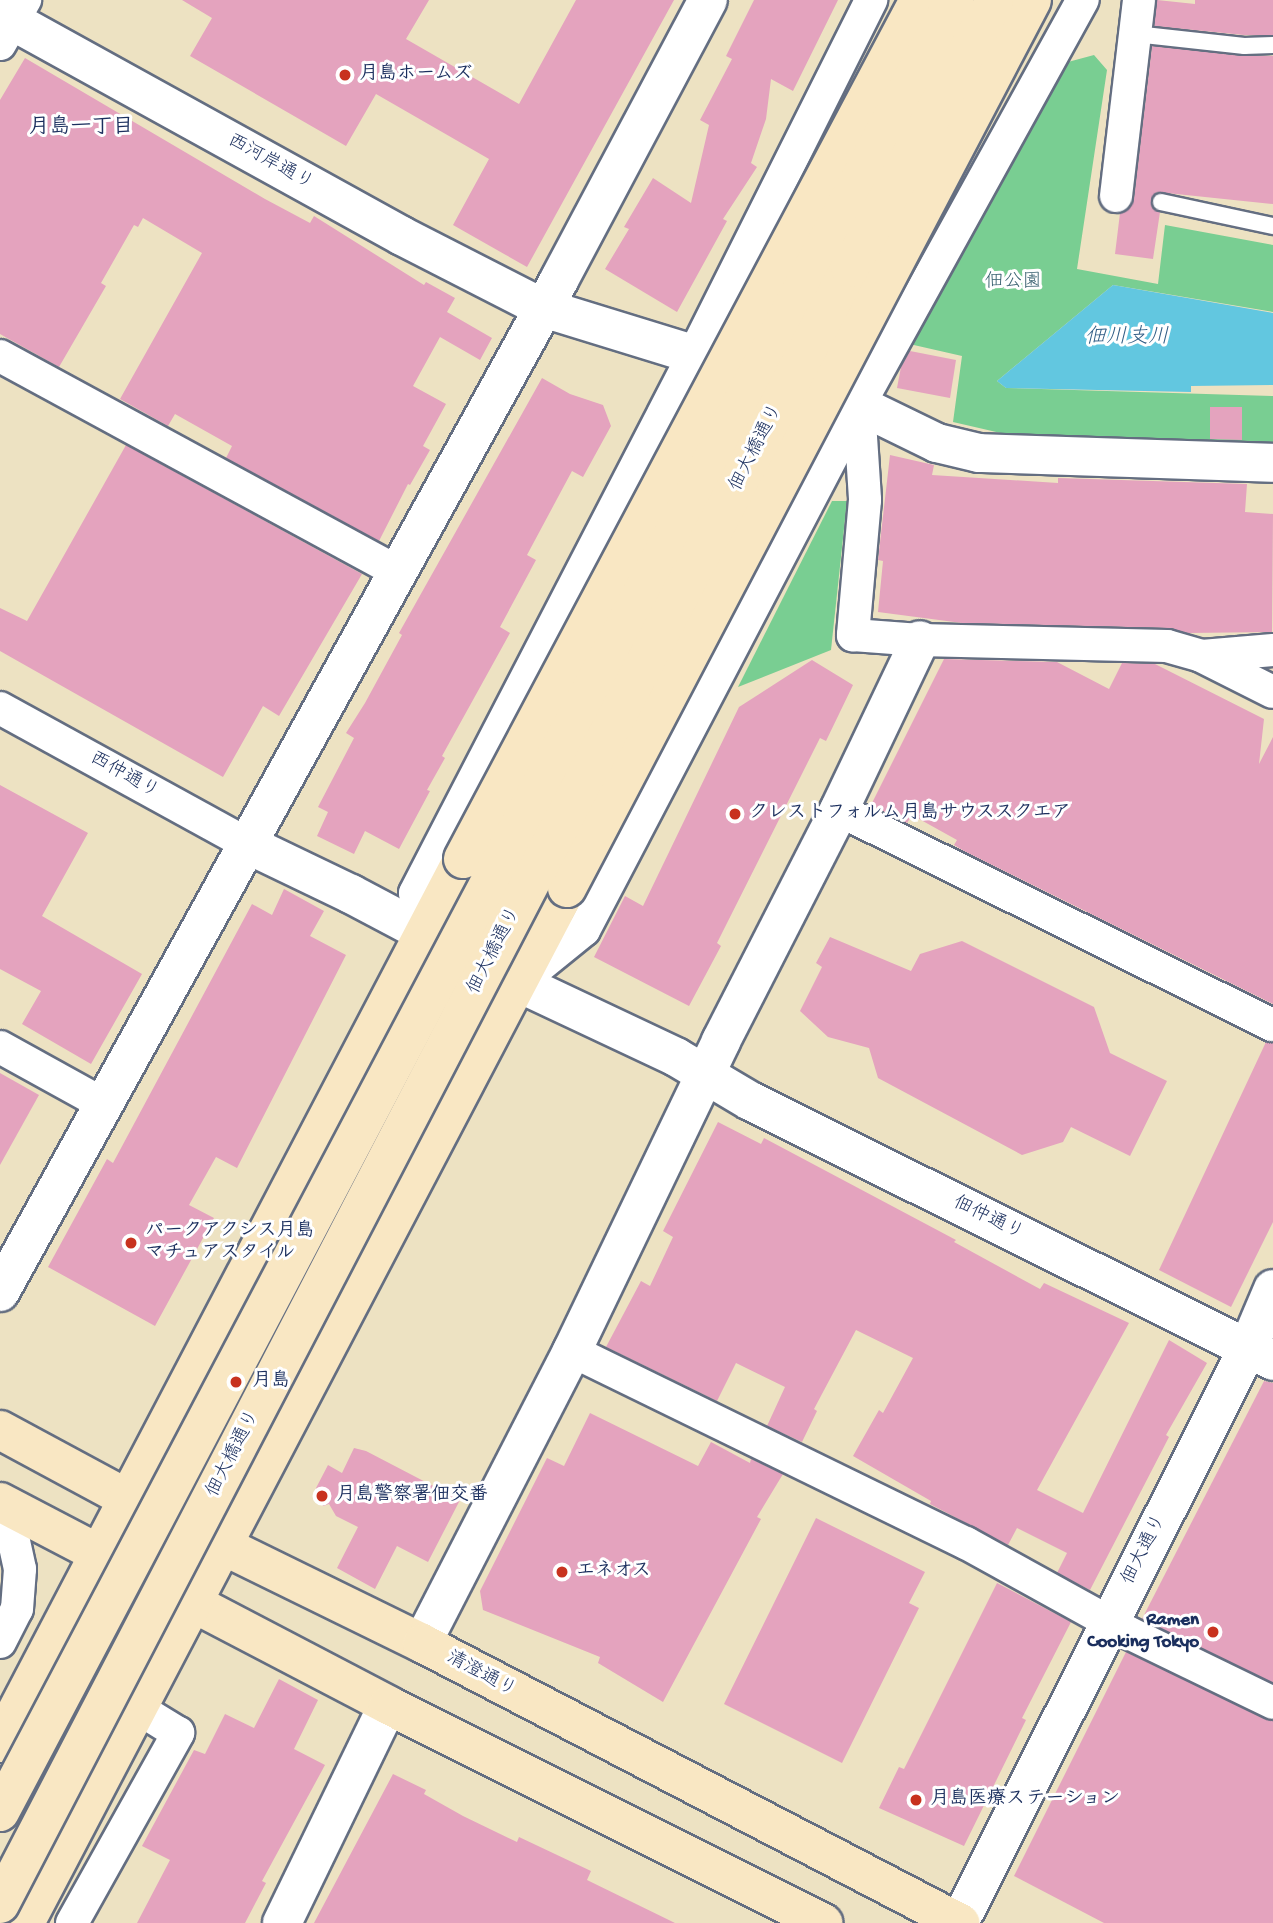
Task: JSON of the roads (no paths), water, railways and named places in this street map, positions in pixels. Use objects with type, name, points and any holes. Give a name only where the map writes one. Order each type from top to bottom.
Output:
[{"type":"main road","points":[[0,1744],[101,1556],[463,859],[919,0]]},
{"type":"main road","name":"佃大橋通り","points":[[0,1812],[813,263],[954,0]]},
{"type":"main road","name":"佃大橋通り","points":[[0,1904],[850,268],[995,0]]},
{"type":"main road","points":[[25,1923],[195,1603],[1032,0]]},
{"type":"main road","name":"清澄通り","points":[[0,1430],[130,1500],[422,1643],[960,1923]]},
{"type":"main road","points":[[3,1503],[388,1705],[823,1923]]},
{"type":"street","points":[[0,1292],[543,308],[708,0]]},
{"type":"street","points":[[425,933],[415,892],[694,354],[871,0]]},
{"type":"street","points":[[519,983],[584,930],[859,405],[1083,0]]},
{"type":"street","points":[[1116,195],[1139,0]]},
{"type":"street","name":"西河岸通り","points":[[9,20],[402,236],[543,308],[859,405],[937,443],[979,453],[1273,463]]},
{"type":"street","points":[[0,356],[397,572]]},
{"type":"street","points":[[859,405],[865,500],[853,635],[920,640],[1167,646],[1201,656],[1273,692]]},
{"type":"street","points":[[422,1643],[572,1351],[920,640]]},
{"type":"street","points":[[1201,656],[1273,650]]},
{"type":"street","name":"西仲通り","points":[[0,708],[247,844]]},
{"type":"street","points":[[839,810],[1273,1025]]},
{"type":"street","name":"佃仲通り","points":[[247,844],[519,983],[608,1022],[750,1101],[1261,1354]]},
{"type":"street","points":[[0,1047],[105,1105]]},
{"type":"street","name":"佃大通り","points":[[960,1923],[1110,1621],[1261,1354],[1273,1289]]},
{"type":"street","points":[[572,1351],[966,1542],[1110,1621],[1273,1703]]},
{"type":"street","points":[[0,1642],[17,1609],[20,1569],[3,1503]]},
{"type":"street","points":[[282,1923],[388,1705]]},
{"type":"street","points":[[72,1923],[178,1733],[139,1709]]},
{"type":"lane","points":[[1135,34],[1244,46],[1273,45]]},
{"type":"lane","points":[[1161,202],[1273,226]]},
{"type":"water","name":"佃川支川","points":[[1113,285],[1273,313],[1273,385],[1191,386],[1191,392],[1006,388],[997,381]]},
{"type":"place","name":"月島ホームズ","points":[[345,75]]},
{"type":"place","name":"クレストフォルム月島サウススクエア","points":[[735,814]]},
{"type":"place","name":"パークアクシス月島 マチュアスタイル","points":[[131,1243]]},
{"type":"place","name":"月島","points":[[236,1382]]},
{"type":"place","name":"月島警察署佃交番","points":[[322,1496]]},
{"type":"place","name":"エネオス","points":[[562,1572]]},
{"type":"place","name":"Ramen Cooking Tokyo","points":[[1213,1632]]},
{"type":"place","name":"月島医療ステーション","points":[[916,1800]]},
{"type":"district","name":"月島一丁目","points":[[81,129]]},
{"type":"park label","name":"佃公園","points":[[1013,283]]}]
